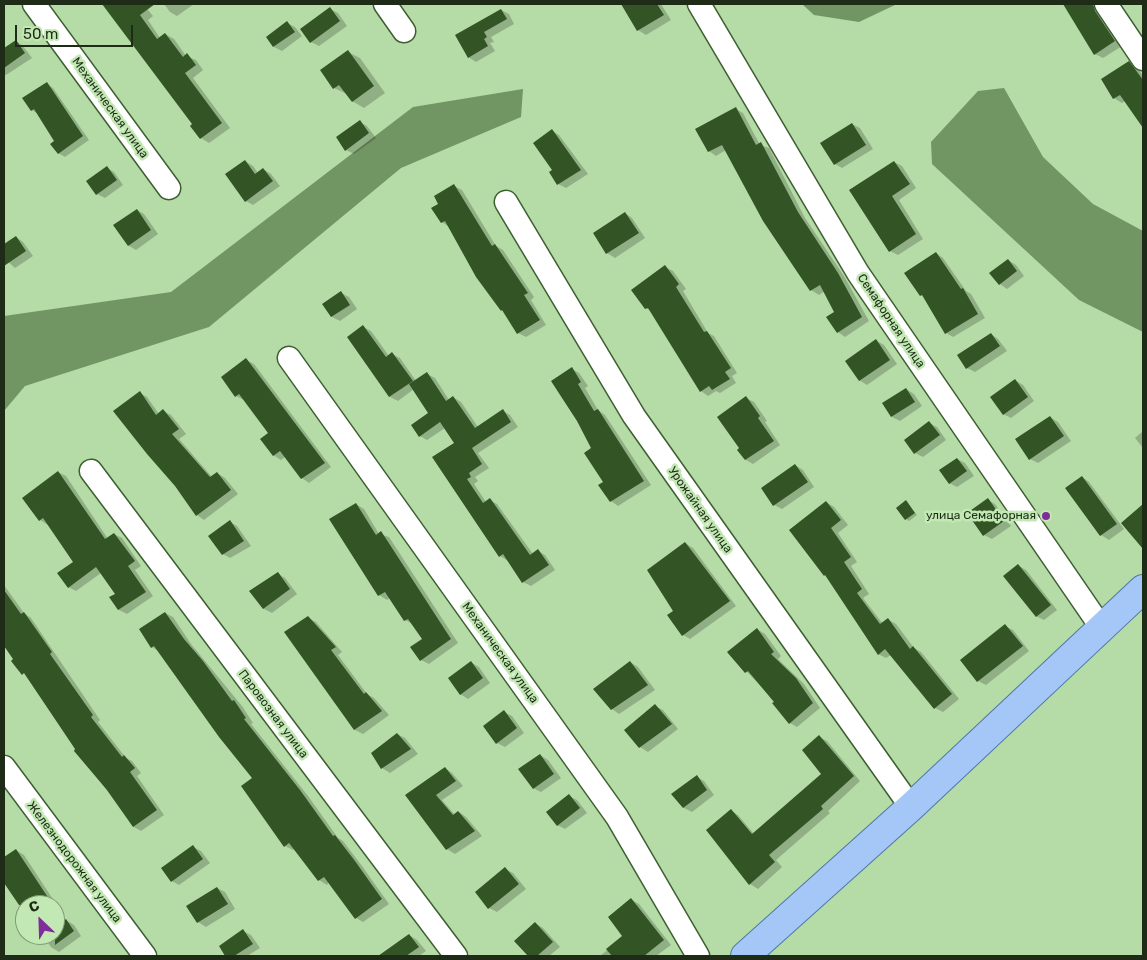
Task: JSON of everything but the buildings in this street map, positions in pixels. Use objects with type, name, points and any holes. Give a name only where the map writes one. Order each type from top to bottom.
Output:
[{"type":"main road","points":[[745,956],[910,807],[1100,627],[1143,589]]},
{"type":"street","name":"Механическая улица","points":[[34,4],[169,188]]},
{"type":"street","points":[[385,4],[404,31]]},
{"type":"street","points":[[1106,4],[1143,59]]},
{"type":"street","name":"Семафорная улица","points":[[709,8],[858,273],[1100,627]]},
{"type":"street","name":"Урожайная улица","points":[[506,202],[634,416],[910,807]]},
{"type":"street","name":"Механическая улица","points":[[289,358],[617,817],[698,956]]},
{"type":"street","name":"Паровозная улица","points":[[91,471],[456,956]]},
{"type":"street","name":"Железнодорожная улица","points":[[4,767],[144,956]]},
{"type":"shaded area","points":[[802,4],[897,4],[859,22],[814,15]]},
{"type":"shaded area","points":[[1004,88],[1043,157],[1093,204],[1143,231],[1143,332],[1079,300],[932,164],[931,142],[978,91]]},
{"type":"shaded area","points":[[523,89],[521,117],[401,168],[209,327],[25,386],[4,411],[4,316],[171,292],[413,107]]},
{"type":"place","name":"улица Семафорная","points":[[1046,516]]}]
